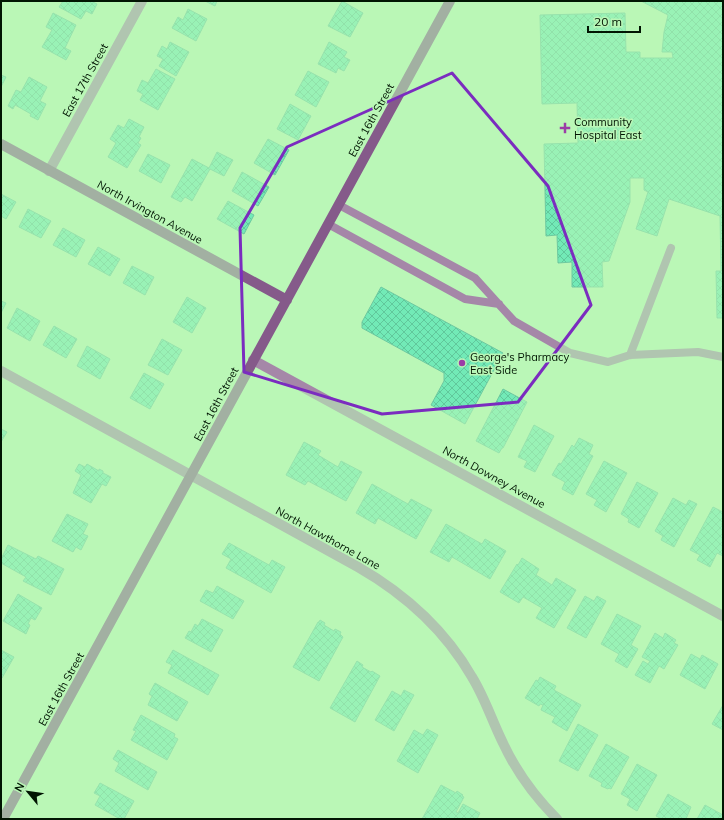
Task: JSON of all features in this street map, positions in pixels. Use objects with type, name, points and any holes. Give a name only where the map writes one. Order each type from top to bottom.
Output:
[{"type":"main road","name":"East 16th Street","points":[[3,819],[450,1]]},
{"type":"main road","name":"North Irvington Avenue","points":[[1,144],[287,300]]},
{"type":"street","name":"East 17th Street","points":[[49,170],[142,1]]},
{"type":"street","name":"North Downey Avenue","points":[[253,360],[723,616]]},
{"type":"street","name":"North Hawthorne Lane","points":[[1,371],[371,575],[398,593],[428,619],[445,637],[464,663],[484,699],[509,755],[529,786],[557,819]]},
{"type":"lane","points":[[339,204],[476,278],[514,322],[570,353],[608,362],[630,355],[698,352],[723,357]]},
{"type":"lane","points":[[328,224],[465,299],[499,304]]},
{"type":"lane","points":[[630,355],[671,248]]},
{"type":"highlighted area","points":[[452,73],[548,186],[591,305],[518,402],[382,414],[244,372],[240,228],[287,147]]},
{"type":"building","points":[[63,1],[91,1],[97,4],[92,14],[86,11],[81,19],[59,7]]},
{"type":"building","points":[[205,1],[217,1],[215,6]]},
{"type":"building","points":[[342,1],[363,13],[350,37],[328,26]]},
{"type":"building","points":[[641,1],[723,1],[723,318],[717,318],[716,271],[721,271],[720,216],[669,199],[657,236],[636,229],[648,192],[644,190],[644,178],[630,178],[630,202],[609,261],[602,262],[603,287],[572,287],[572,262],[558,263],[557,235],[546,236],[544,144],[578,143],[577,103],[542,104],[540,15],[625,13],[626,52],[640,52],[640,58],[673,58],[672,52],[662,52],[664,32],[668,15]]},
{"type":"building","points":[[188,9],[207,19],[196,41],[172,28],[178,17],[183,20]]},
{"type":"building","points":[[53,13],[76,25],[65,48],[71,51],[66,60],[42,47],[52,30],[46,27]]},
{"type":"building","points":[[170,42],[189,52],[176,76],[159,66],[163,59],[157,56],[162,46],[167,49]]},
{"type":"building","points":[[329,42],[347,52],[344,57],[350,60],[344,71],[338,68],[336,73],[318,64]]},
{"type":"building","points":[[156,69],[175,79],[158,110],[140,100],[143,94],[137,91],[142,80],[148,83]]},
{"type":"building","points":[[308,71],[329,82],[316,107],[295,95]]},
{"type":"building","points":[[1,75],[6,77],[1,87]]},
{"type":"building","points":[[29,77],[47,87],[40,101],[46,104],[38,120],[30,116],[31,114],[15,105],[13,109],[8,106],[16,90],[21,92]]},
{"type":"building","points":[[290,104],[311,116],[298,140],[277,129]]},
{"type":"building","points":[[129,119],[144,127],[138,143],[141,145],[127,168],[108,157],[116,143],[110,139],[118,125],[124,128]]},
{"type":"building","points":[[268,139],[289,150],[275,175],[254,163]]},
{"type":"building","points":[[217,152],[233,160],[224,176],[210,169],[192,201],[185,197],[181,202],[171,197],[192,159],[209,168]]},
{"type":"building","points":[[148,154],[170,165],[161,183],[139,171]]},
{"type":"building","points":[[242,172],[269,187],[258,206],[232,191]]},
{"type":"building","points":[[1,194],[16,202],[6,219],[1,216]]},
{"type":"building","points":[[228,201],[254,215],[244,234],[217,219]]},
{"type":"building","points":[[28,209],[51,221],[41,238],[19,227]]},
{"type":"building","points":[[63,228],[85,240],[76,257],[53,245]]},
{"type":"building","points":[[98,247],[120,259],[110,276],[88,264]]},
{"type":"building","points":[[132,266],[154,277],[145,295],[123,283]]},
{"type":"building","name":"George's Pharmacy East Side","points":[[381,287],[503,353],[465,424],[431,405],[444,381],[444,373],[362,328],[362,322]]},
{"type":"building","points":[[187,297],[206,308],[192,333],[173,322]]},
{"type":"building","points":[[1,301],[6,303],[1,313]]},
{"type":"building","points":[[17,308],[40,321],[30,341],[7,328]]},
{"type":"building","points":[[54,326],[77,339],[66,358],[43,345]]},
{"type":"building","points":[[162,339],[182,350],[168,375],[148,365]]},
{"type":"building","points":[[87,346],[110,359],[100,379],[77,366]]},
{"type":"building","points":[[144,373],[164,384],[150,409],[130,398]]},
{"type":"building","points":[[503,389],[527,402],[499,453],[476,441]]},
{"type":"building","points":[[534,425],[554,436],[535,472],[524,467],[527,461],[518,457]]},
{"type":"building","points":[[1,429],[7,432],[1,442]]},
{"type":"building","points":[[579,438],[593,445],[589,454],[593,456],[573,495],[562,489],[565,482],[552,475],[559,463],[561,464],[572,445],[574,447]]},
{"type":"building","points":[[304,442],[321,451],[318,455],[338,467],[341,461],[362,472],[346,501],[308,481],[305,485],[286,475]]},
{"type":"building","points":[[604,461],[627,473],[606,512],[594,505],[597,500],[586,494]]},
{"type":"building","points":[[79,464],[85,467],[87,464],[99,471],[99,469],[103,471],[103,473],[111,477],[106,486],[102,484],[91,503],[73,493],[81,475],[75,471]]},
{"type":"building","points":[[637,482],[658,493],[639,528],[628,522],[629,519],[621,514]]},
{"type":"building","points":[[372,484],[408,504],[411,499],[432,510],[416,539],[378,518],[375,524],[356,513]]},
{"type":"building","points":[[673,498],[686,505],[689,500],[697,504],[674,547],[661,540],[663,536],[655,531]]},
{"type":"building","points":[[713,507],[723,512],[723,522],[721,525],[723,525],[723,556],[717,553],[710,567],[697,560],[700,555],[690,550]]},
{"type":"building","points":[[67,514],[88,524],[83,534],[88,536],[81,550],[76,547],[73,552],[52,541]]},
{"type":"building","points":[[446,524],[482,544],[485,539],[506,551],[490,579],[452,557],[449,562],[430,552]]},
{"type":"building","points":[[229,543],[269,565],[272,560],[285,567],[271,593],[226,568],[231,559],[222,554]]},
{"type":"building","points":[[8,545],[36,559],[38,556],[64,569],[51,595],[23,581],[26,577],[1,563],[1,559]]},
{"type":"building","points":[[522,558],[539,569],[536,575],[552,585],[556,578],[576,590],[554,628],[536,618],[542,608],[523,597],[519,603],[500,592]]},
{"type":"building","points":[[217,586],[244,601],[233,619],[200,601],[206,590],[213,593]]},
{"type":"building","points":[[18,594],[42,608],[35,620],[31,618],[26,634],[3,621]]},
{"type":"building","points":[[585,596],[594,601],[597,596],[606,601],[586,638],[567,628]]},
{"type":"building","points":[[617,614],[641,626],[631,645],[638,649],[627,668],[615,661],[619,654],[601,644]]},
{"type":"building","points":[[202,619],[223,630],[211,652],[185,638],[189,631],[191,632],[195,624],[198,626]]},
{"type":"building","points":[[320,620],[325,623],[324,625],[334,631],[335,629],[341,632],[340,634],[343,637],[319,681],[293,667]]},
{"type":"building","points":[[655,633],[663,638],[665,633],[676,640],[674,643],[678,645],[664,669],[659,666],[650,683],[635,675],[643,661],[648,664],[650,661],[642,657]]},
{"type":"building","points":[[1,650],[14,657],[2,678],[1,678]]},
{"type":"building","points":[[173,650],[219,675],[208,695],[168,673],[172,665],[166,662]]},
{"type":"building","points":[[691,654],[700,659],[702,655],[718,664],[705,689],[680,675]]},
{"type":"building","points":[[357,661],[363,665],[362,667],[380,676],[355,722],[330,708]]},
{"type":"building","points":[[540,677],[556,686],[554,690],[581,705],[567,731],[552,722],[555,717],[541,710],[543,705],[540,704],[539,706],[525,698],[536,680],[538,681]]},
{"type":"building","points":[[155,683],[188,702],[177,721],[148,705],[152,696],[149,694]]},
{"type":"building","points":[[404,690],[414,695],[394,731],[375,720],[392,691],[401,696]]},
{"type":"building","points":[[723,705],[723,730],[712,724]]},
{"type":"building","points":[[141,715],[175,734],[174,737],[178,739],[167,760],[131,740],[136,731],[133,730]]},
{"type":"building","points":[[578,724],[598,735],[578,771],[559,761]]},
{"type":"building","points":[[427,729],[438,735],[418,773],[397,761],[414,730],[423,735]]},
{"type":"building","points":[[606,744],[629,757],[611,789],[601,786],[602,783],[589,776]]},
{"type":"building","points":[[118,750],[157,772],[148,790],[115,771],[119,763],[113,759]]},
{"type":"building","points":[[637,764],[657,775],[637,811],[627,805],[630,799],[621,794]]},
{"type":"building","points":[[100,783],[134,801],[124,819],[120,819],[95,805],[100,796],[94,793]]},
{"type":"building","points":[[441,785],[463,795],[462,796],[464,797],[456,812],[458,813],[463,804],[480,813],[477,819],[422,819]]},
{"type":"building","points":[[668,794],[691,807],[686,819],[662,819],[656,816]]},
{"type":"building","points":[[705,805],[723,815],[723,819],[697,819]]},
{"type":"place","name":"Community Hospital East","points":[[565,128]]},
{"type":"place","name":"George's Pharmacy East Side","points":[[462,363]]}]
